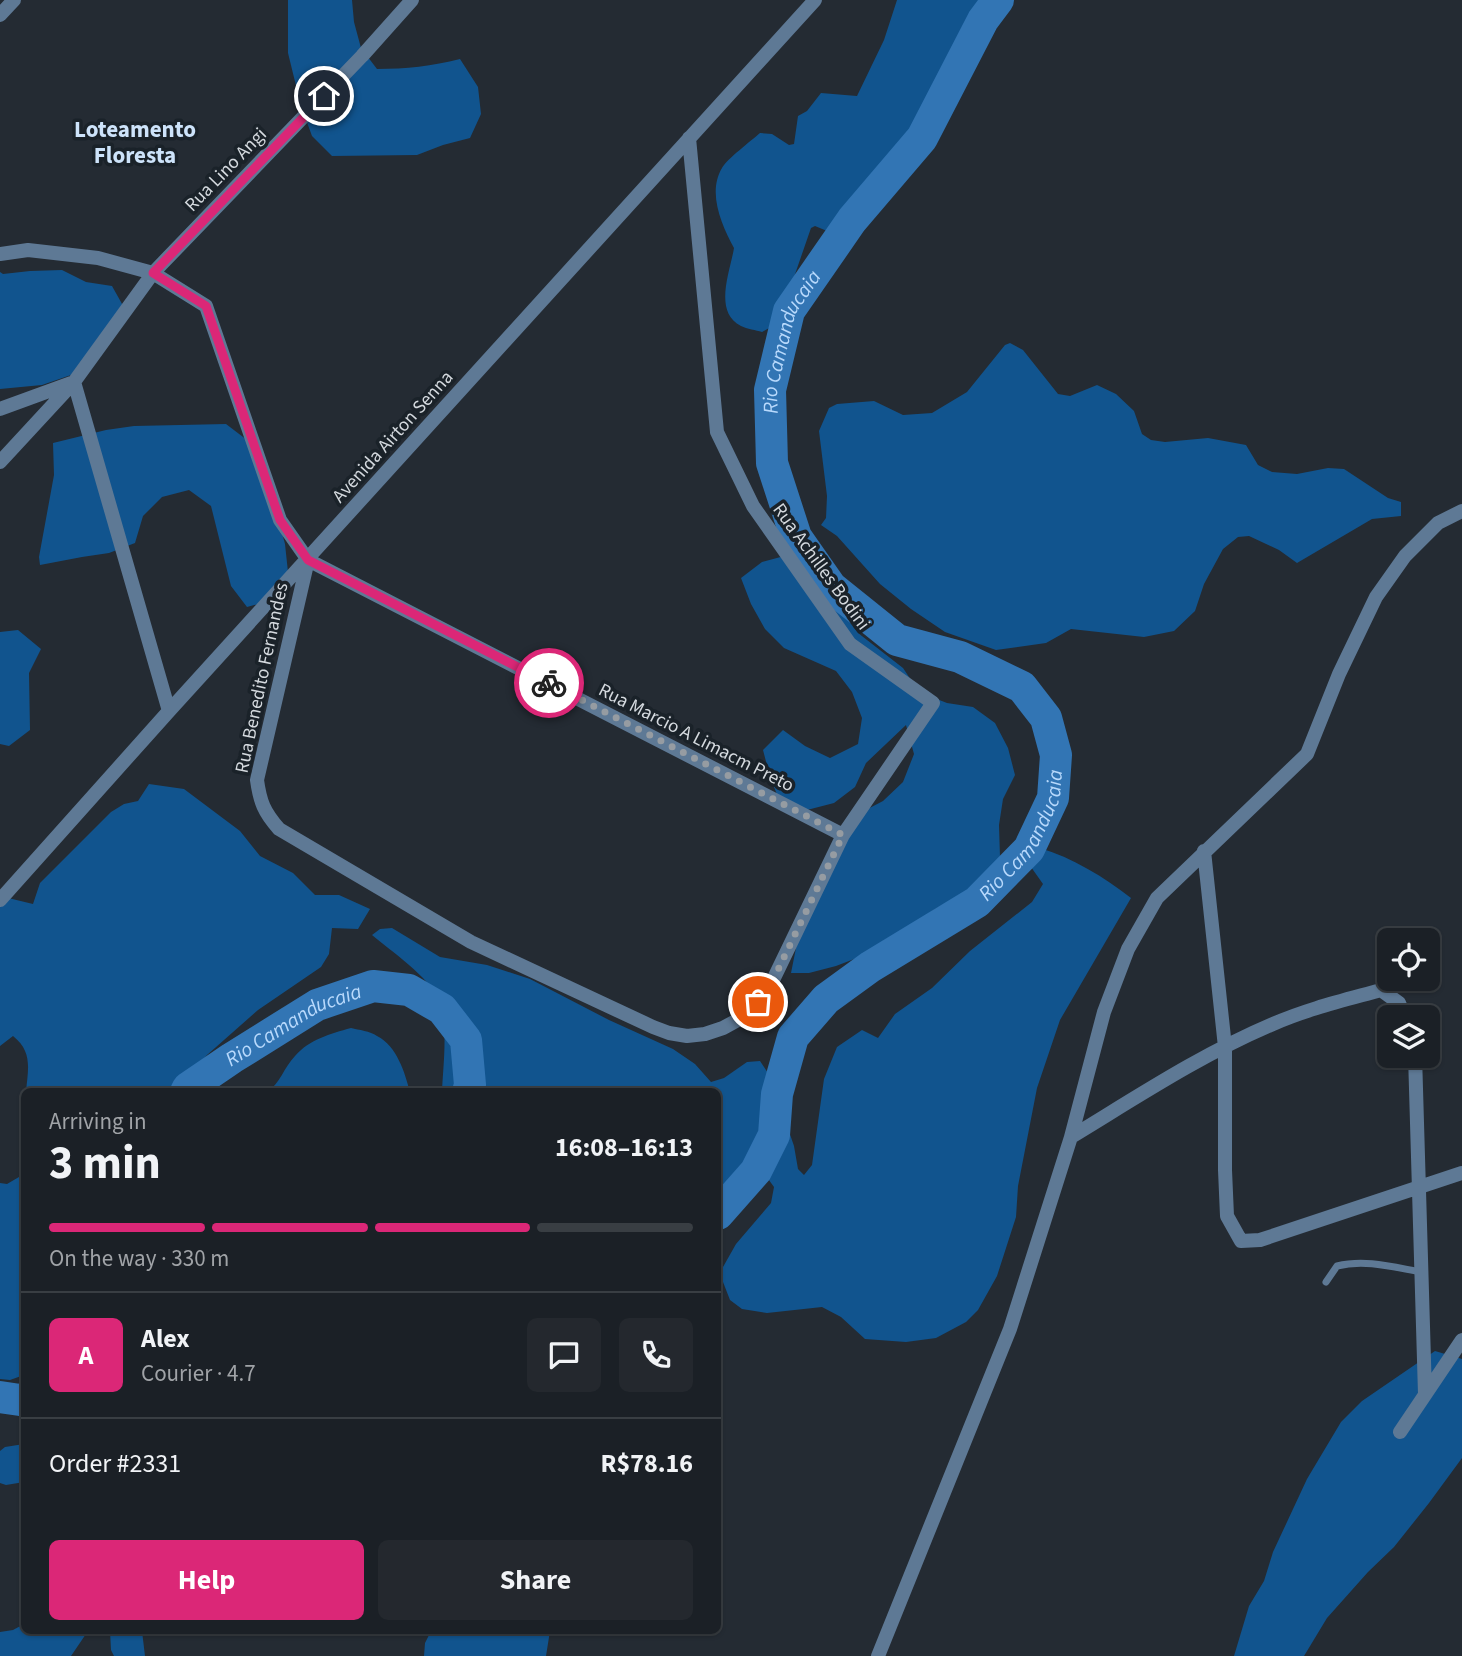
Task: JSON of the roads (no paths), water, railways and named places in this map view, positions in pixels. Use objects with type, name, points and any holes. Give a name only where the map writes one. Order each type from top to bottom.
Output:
[{"type":"street","points":[[0,15],[13,0]]},
{"type":"street","name":"Rua Lino Angi","points":[[0,461],[74,382],[153,273],[362,56],[412,0]]},
{"type":"street","name":"Avenida Airton Senna","points":[[0,900],[815,0]]},
{"type":"street","name":"Rua Achilles Bodini","points":[[262,805],[279,829],[471,942],[669,1033],[687,1036],[723,1028],[743,1017],[758,1002],[774,978],[843,835],[933,703],[850,644],[752,506],[717,432],[690,138]]},
{"type":"street","points":[[0,254],[28,250],[98,258],[153,273],[206,306],[280,520],[308,560]]},
{"type":"street","points":[[0,409],[74,382],[169,711]]},
{"type":"street","points":[[877,1656],[1010,1329],[1071,1137],[1104,1012],[1128,949],[1157,898],[1307,754],[1339,674],[1376,597],[1405,556],[1438,523],[1462,510]]},
{"type":"street","name":"Rua Benedito Fernandes","points":[[262,805],[257,780],[308,560]]},
{"type":"street","name":"Rua Marcio A Limacm Preto","points":[[308,560],[843,835]]},
{"type":"street","points":[[1204,851],[1225,1047],[1227,1216],[1241,1241],[1261,1240],[1462,1173]]},
{"type":"street","points":[[1071,1137],[1192,1064],[1274,1023],[1381,990],[1400,1005]]},
{"type":"street","points":[[1415,1068],[1425,1394]]},
{"type":"street","points":[[1399,1432],[1462,1340]]},
{"type":"lane","points":[[1326,1282],[1338,1266],[1349,1263],[1374,1263],[1421,1272]]},
{"type":"waterway","name":"Rio Camanducaia","points":[[721,1211],[756,1171],[774,1135],[777,1094],[793,1037],[826,999],[870,967],[977,902],[1029,849],[1053,798],[1056,755],[1046,718],[1022,687],[960,657],[897,640],[831,587],[796,537],[772,463],[770,390],[789,311],[852,220],[922,138],[983,20],[998,0]]},
{"type":"waterway","name":"Rio Camanducaia","points":[[188,1088],[317,1005],[373,986],[409,990],[442,1009],[466,1040],[469,1088]]},
{"type":"waterway","name":"Rio Camanducaia","points":[[0,1397],[21,1400]]},
{"type":"district","name":"Loteamento Floresta","points":[[135,142]]}]
